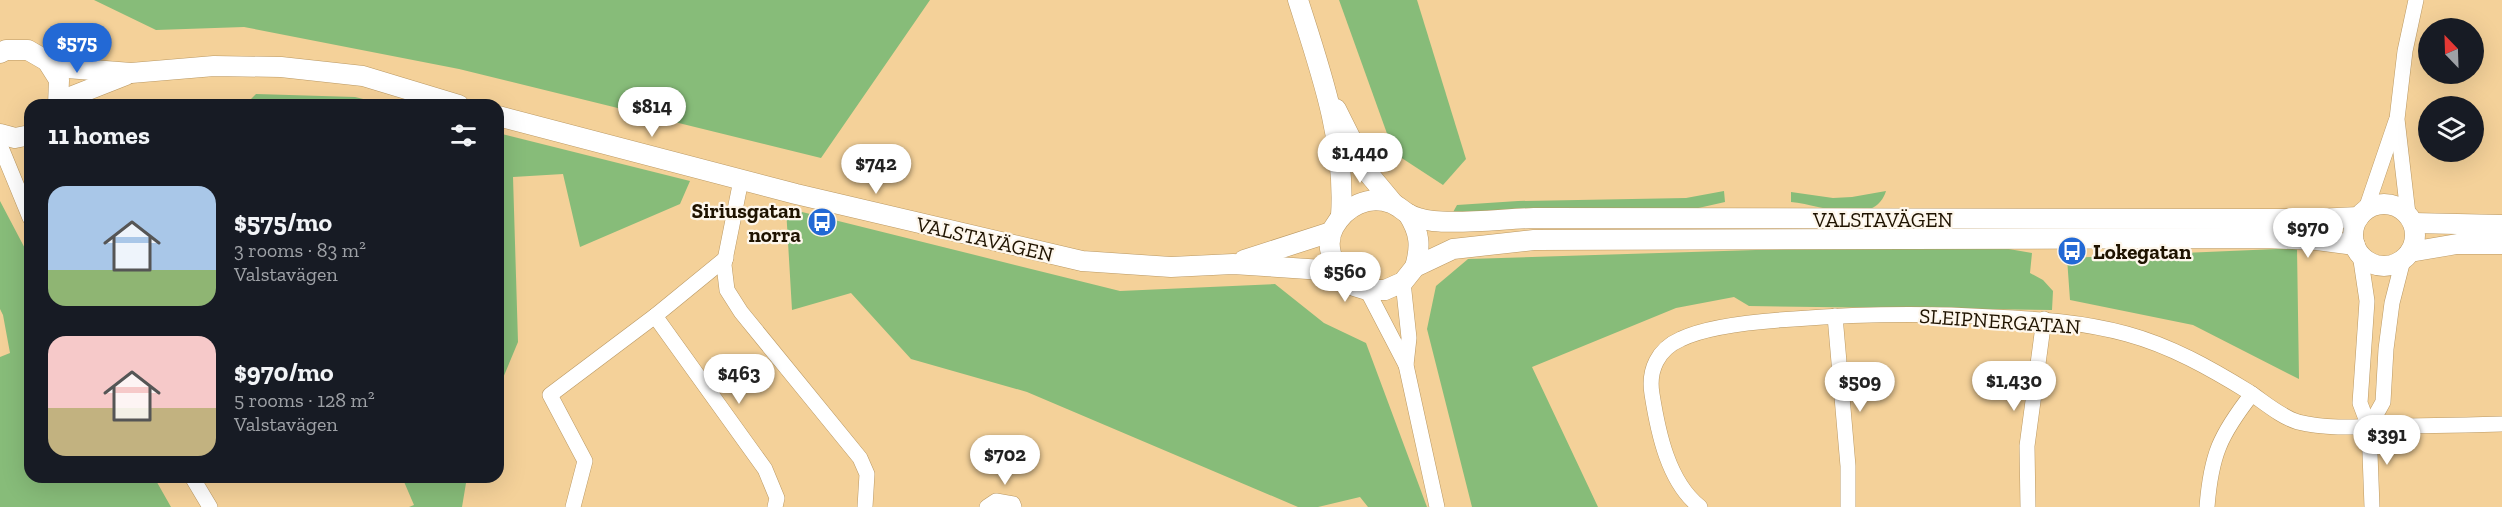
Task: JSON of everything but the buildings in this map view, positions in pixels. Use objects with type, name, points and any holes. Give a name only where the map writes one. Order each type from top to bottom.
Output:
[{"type":"street","points":[[1298,0],[1327,91],[1342,181],[1330,251],[1334,264],[1343,278]]},
{"type":"street","points":[[2372,507],[2369,427],[2360,403],[2367,301],[2354,227],[2362,213],[2397,119],[2405,51],[2416,0]]},
{"type":"street","points":[[0,53],[6,50],[28,50],[47,61],[68,68],[131,73],[214,66],[281,67],[363,76],[439,99]]},
{"type":"street","points":[[47,61],[59,80],[59,99]]},
{"type":"street","points":[[69,99],[131,73]]},
{"type":"street","points":[[1327,91],[1368,173],[1418,230],[1420,249],[1409,274],[1409,338],[1406,365]]},
{"type":"street","name":"VALSTAVÄGEN","points":[[504,118],[741,180],[1082,261],[1172,267],[1233,264],[1323,270],[1367,290],[1385,290],[1453,249],[1534,240],[2265,238],[2357,249],[2368,261],[2382,266],[2406,256],[2457,244],[2502,244]]},
{"type":"street","points":[[2369,427],[2383,402],[2386,349],[2392,303],[2406,256],[2414,242],[2397,119]]},
{"type":"street","points":[[0,134],[15,138],[24,136]]},
{"type":"street","points":[[0,145],[24,203]]},
{"type":"street","points":[[741,180],[726,258],[727,290],[741,312],[861,459],[867,474],[865,507]]},
{"type":"street","name":"VALSTAVÄGEN","points":[[1233,264],[1336,224],[1356,204],[1374,200],[1432,221],[1534,218],[2315,219],[2362,213],[2376,205],[2387,204],[2399,207],[2410,219],[2502,225]]},
{"type":"street","points":[[573,507],[585,461],[550,395],[655,316],[726,258]]},
{"type":"street","points":[[1367,290],[1406,365],[1437,507]]},
{"type":"street","name":"SLEIPNERGATAN","points":[[1700,507],[1679,483],[1666,454],[1650,383],[1653,366],[1662,352],[1680,339],[1730,325],[1834,316],[1950,315],[2044,320],[2126,334],[2164,346],[2200,363],[2296,421],[2324,426],[2369,427],[2502,424]]},
{"type":"street","points":[[655,316],[765,469],[777,498],[775,507]]},
{"type":"street","points":[[1834,316],[1848,466],[1848,507]]},
{"type":"street","points":[[2028,507],[2027,446],[2044,320]]},
{"type":"street","points":[[2206,507],[2216,450],[2232,419],[2252,394]]},
{"type":"street","points":[[196,483],[210,507]]},
{"type":"street","points":[[987,507],[996,501],[1013,504],[1014,507]]},
{"type":"green space","points":[[94,0],[930,0],[821,158],[459,69],[244,27],[156,30]]},
{"type":"green space","points":[[1339,0],[1417,0],[1466,159],[1443,185],[1394,153]]},
{"type":"green space","points":[[256,94],[363,99],[251,99]]},
{"type":"green space","points":[[504,134],[690,181],[680,204],[580,247],[563,174],[513,177],[518,342],[504,376]]},
{"type":"green space","points":[[1724,191],[1725,202],[1694,209],[1452,214],[1457,205],[1518,201],[1686,198]]},
{"type":"green space","points":[[1886,191],[1880,202],[1870,209],[1858,212],[1844,212],[1791,202],[1791,192],[1833,198]]},
{"type":"green space","points":[[0,201],[24,247],[24,483],[157,483],[171,507],[0,507],[0,357],[10,353],[0,309]]},
{"type":"green space","points":[[786,208],[1120,291],[1275,284],[1324,323],[1366,343],[1427,507],[1368,507],[1360,497],[1318,507],[1298,507],[1027,392],[911,359],[851,293],[792,310]]},
{"type":"green space","points":[[1974,243],[2032,253],[2030,273],[2043,280],[2053,291],[2052,310],[1749,306],[1734,297],[1676,308],[1532,367],[1598,507],[1472,507],[1427,329],[1436,286],[1468,259]]},
{"type":"green space","points":[[2297,248],[2299,379],[2193,325],[2070,300],[2067,258]]},
{"type":"green space","points":[[405,483],[466,483],[462,507],[409,507],[414,505]]},
{"type":"place","name":"Siriusgatan norra","points":[[822,222]]},
{"type":"place","name":"Lokegatan","points":[[2072,251]]}]
